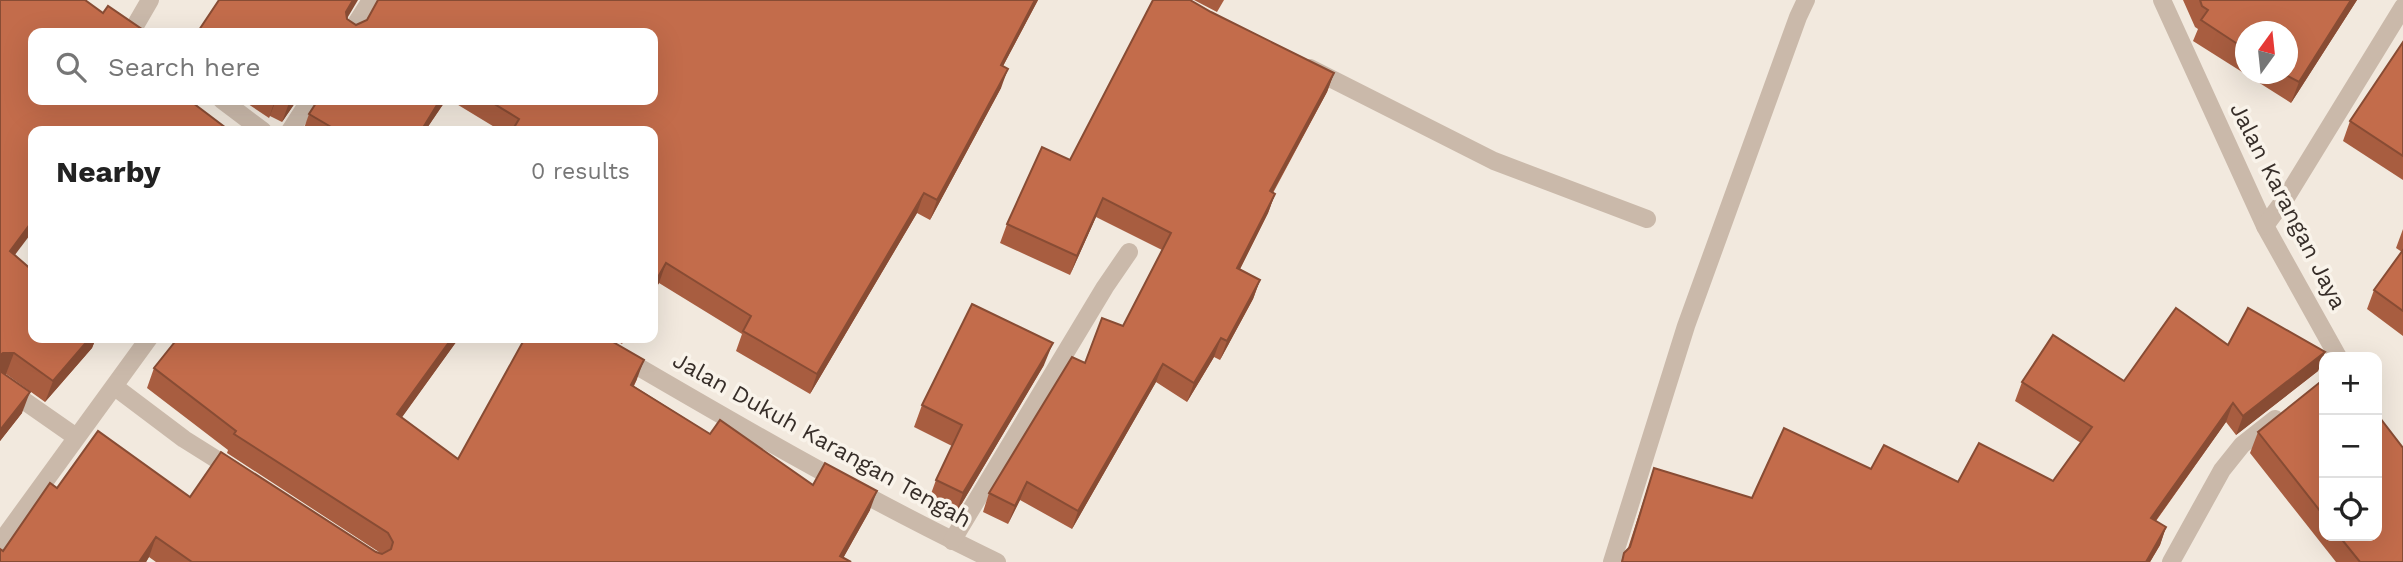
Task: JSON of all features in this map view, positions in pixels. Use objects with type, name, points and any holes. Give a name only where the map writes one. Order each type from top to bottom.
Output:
[{"type":"street","points":[[130,28],[150,0]]},
{"type":"street","points":[[353,28],[371,0]]},
{"type":"street","points":[[1612,562],[1686,326],[1806,0]]},
{"type":"street","name":"Jalan Karangan Jaya","points":[[2162,0],[2265,226],[2335,352]]},
{"type":"street","points":[[2265,226],[2287,197],[2403,7]]},
{"type":"street","points":[[1296,61],[1494,161],[1647,219]]},
{"type":"street","points":[[229,105],[257,126]]},
{"type":"street","points":[[293,126],[307,105]]},
{"type":"street","points":[[952,541],[1105,287],[1129,253]]},
{"type":"street","points":[[0,543],[146,343]]},
{"type":"street","name":"Jalan Dukuh Karangan Tengah","points":[[598,343],[732,422],[952,541],[997,562]]},
{"type":"street","points":[[0,384],[76,437]]},
{"type":"street","points":[[115,387],[184,439],[252,482]]},
{"type":"street","points":[[2171,562],[2222,470],[2242,445],[2293,405]]},
{"type":"building","points":[[0,0],[85,0],[103,13],[108,6],[140,28],[28,28],[28,105],[196,105],[223,126],[28,126],[28,227],[10,251],[28,267],[28,343],[86,343],[53,381],[14,353],[0,355]]},
{"type":"building","points":[[219,0],[353,0],[346,12],[347,19],[356,25],[367,20],[378,0],[1035,0],[1001,65],[1008,69],[937,200],[924,193],[817,374],[743,331],[751,316],[666,263],[658,277],[658,126],[515,126],[519,119],[496,105],[658,105],[658,28],[200,28]]},
{"type":"building","points":[[1153,0],[1190,0],[1334,73],[1270,191],[1275,194],[1237,268],[1260,280],[1227,341],[1221,338],[1194,383],[1163,364],[1078,511],[1027,482],[1015,506],[989,493],[1072,357],[1085,363],[1102,318],[1123,326],[1171,233],[1103,198],[1077,256],[1007,224],[1042,147],[1070,160]]},
{"type":"building","points":[[2200,0],[2351,0],[2299,82],[2298,21],[2235,21],[2235,42],[2201,20],[2208,10],[2202,6]]},
{"type":"building","points":[[2403,42],[2403,156],[2350,121]]},
{"type":"building","points":[[315,105],[437,105],[424,126],[329,126],[309,114]]},
{"type":"building","points":[[2403,250],[2403,311],[2374,290]]},
{"type":"building","points":[[972,304],[1053,343],[963,493],[936,480],[962,425],[922,405]]},
{"type":"building","points":[[2176,308],[2228,345],[2248,308],[2325,352],[2319,352],[2319,357],[2243,416],[2233,403],[2151,518],[2166,527],[2146,562],[1622,562],[1624,553],[1630,547],[1654,468],[1752,498],[1784,428],[1871,469],[1884,445],[1958,482],[1979,443],[2053,481],[2092,427],[2022,382],[2053,335],[2124,381]]},
{"type":"building","points":[[174,343],[448,343],[397,414],[458,459],[522,343],[615,343],[644,360],[631,385],[710,434],[720,420],[813,485],[825,463],[877,491],[840,556],[851,562],[192,562],[156,537],[139,562],[0,562],[0,549],[3,551],[50,483],[57,488],[98,431],[190,497],[221,452],[376,552],[382,554],[391,549],[393,542],[388,533],[234,434],[236,431],[154,368]]},
{"type":"building","points":[[0,371],[30,392],[0,430]]},
{"type":"building","points":[[2319,383],[2319,510],[2258,432]]},
{"type":"building","points":[[2382,421],[2403,448],[2403,562],[2360,562],[2343,541],[2382,541]]}]
